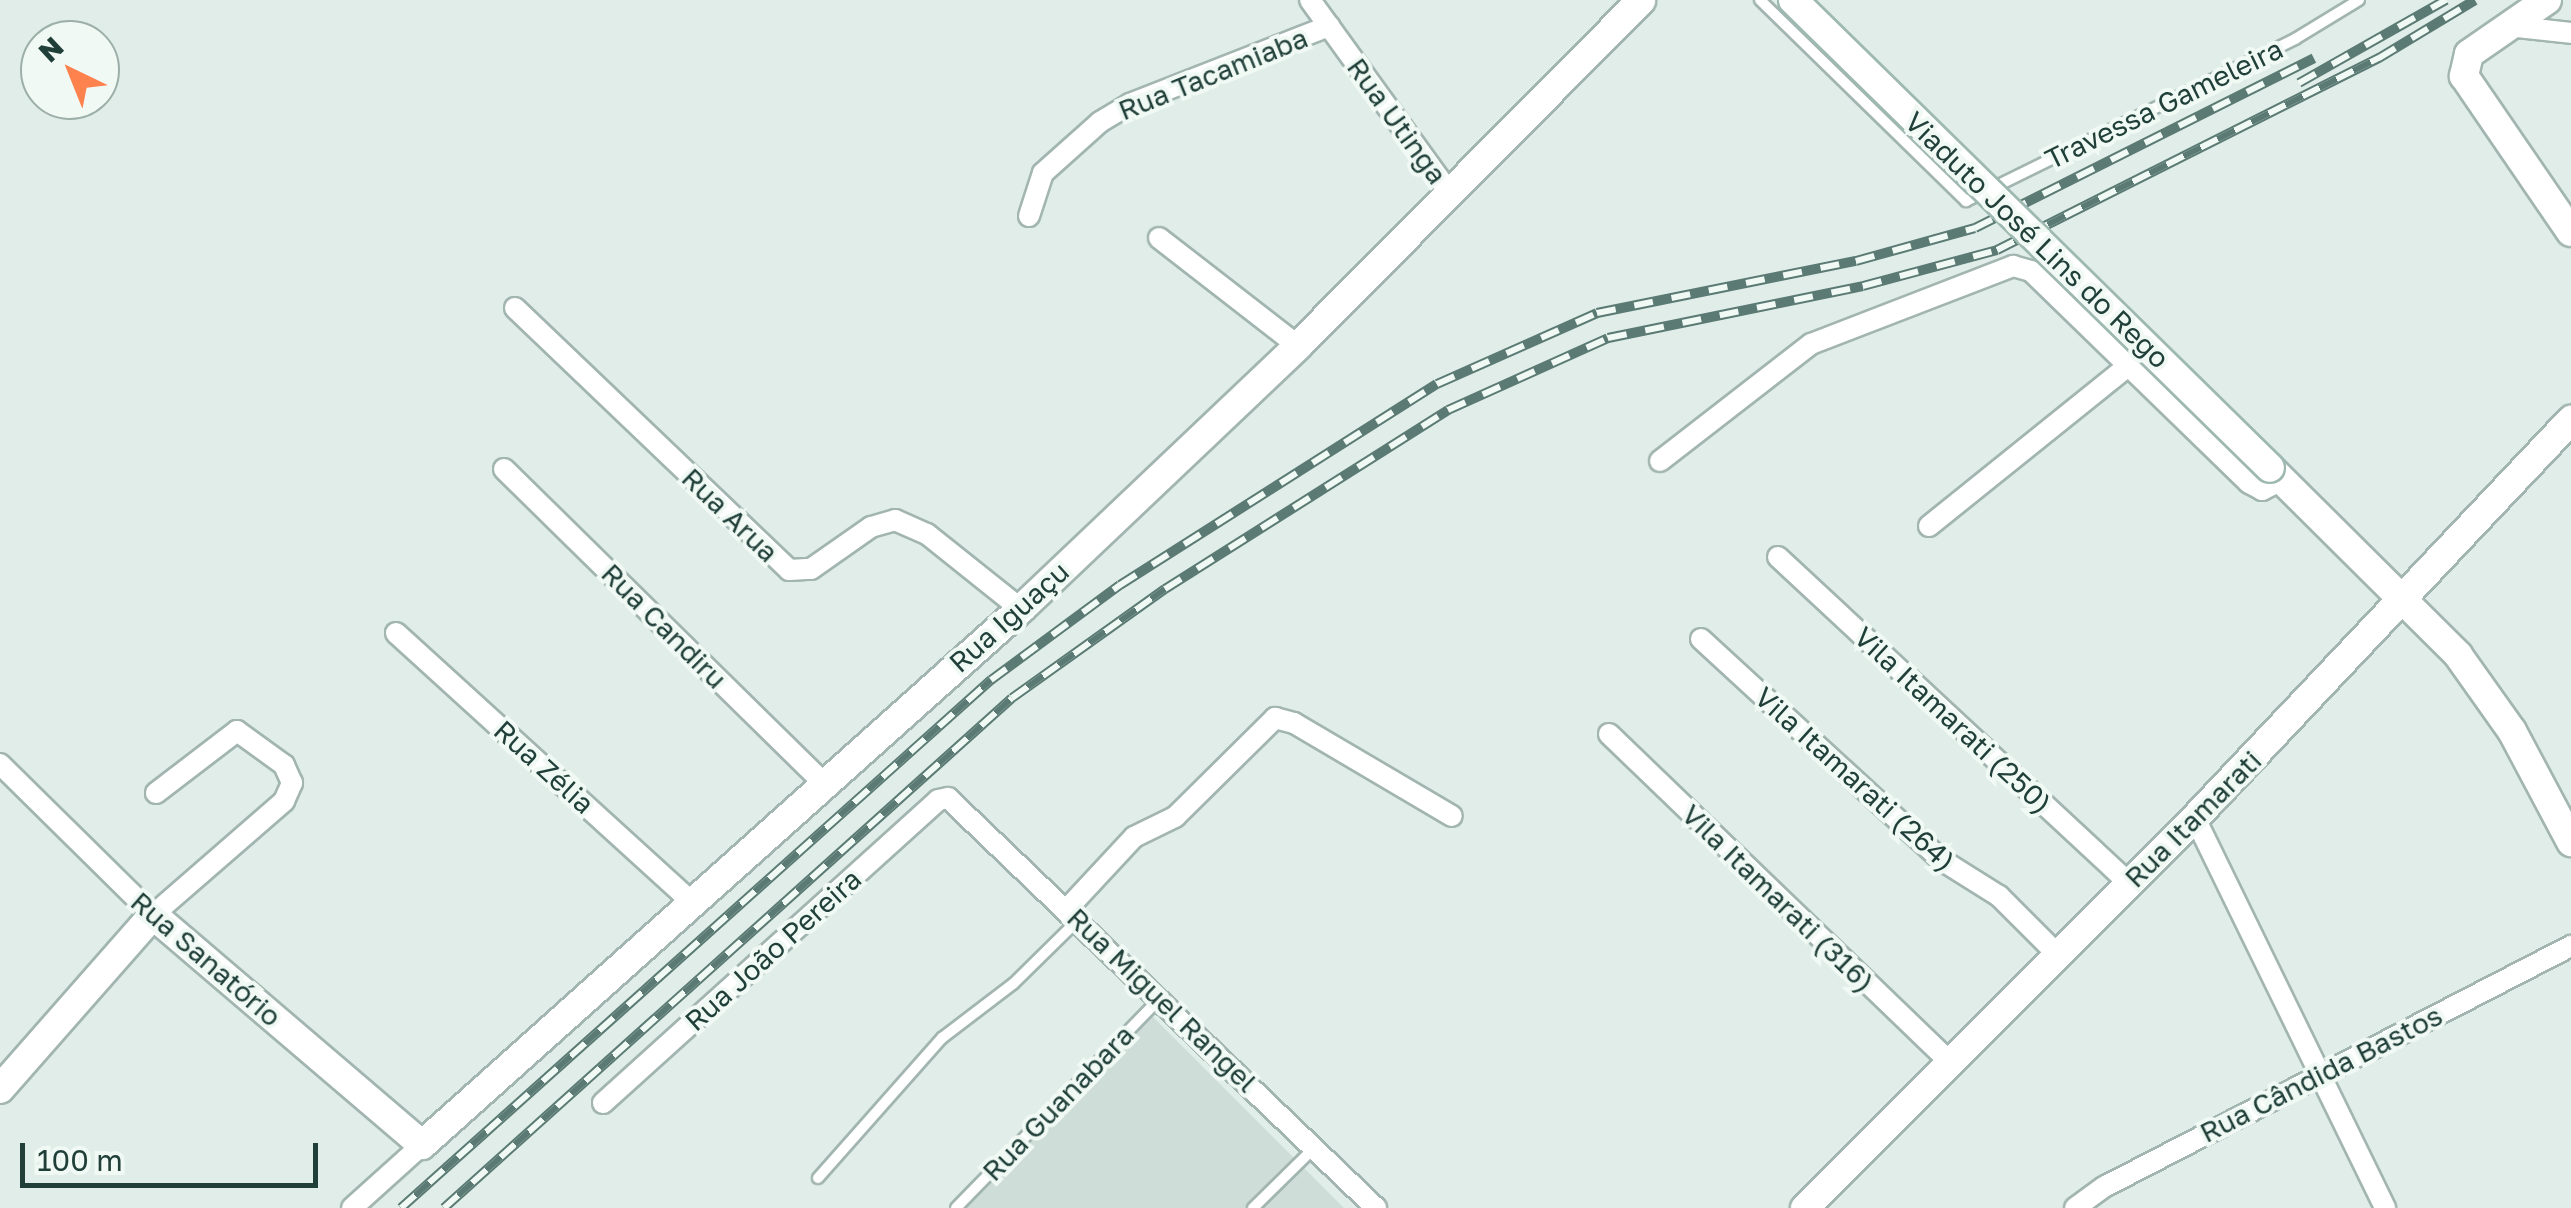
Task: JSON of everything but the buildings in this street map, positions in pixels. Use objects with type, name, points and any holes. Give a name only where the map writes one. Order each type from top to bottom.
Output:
[{"type":"main road","name":"Rua Iguaçu","points":[[422,1145],[1021,609],[1298,346],[1641,0]]},
{"type":"main road","name":"Viaduto José Lins do Rego","points":[[1793,0],[2406,601],[2485,690],[2571,842]]},
{"type":"main road","points":[[2547,0],[2469,54],[2464,76],[2571,232]]},
{"type":"main road","name":"Rua Itamarati","points":[[1805,1208],[2406,601],[2571,420]]},
{"type":"main road","points":[[0,1089],[153,915]]},
{"type":"main road","name":"Rua Sanatório","points":[[153,915],[422,1145]]},
{"type":"street","name":"Rua Utinga","points":[[1310,0],[1449,192]]},
{"type":"street","name":"Rua Tacamiaba","points":[[1029,216],[1043,173],[1100,122],[1130,104],[1328,26]]},
{"type":"street","points":[[2508,26],[2571,33]]},
{"type":"street","points":[[1159,238],[1298,346]]},
{"type":"street","points":[[1660,461],[1784,362],[1835,332],[2013,266],[2031,271],[2253,486],[2266,490],[2276,474]]},
{"type":"street","name":"Rua Arua","points":[[514,308],[790,570],[811,569],[870,527],[896,520],[927,534],[1021,609]]},
{"type":"street","points":[[1929,526],[2128,367]]},
{"type":"street","name":"Rua Candiru","points":[[504,468],[824,784]]},
{"type":"street","name":"Vila Itamarati (250)","points":[[1778,557],[2129,884]]},
{"type":"street","name":"Rua Zélia","points":[[396,633],[692,902]]},
{"type":"street","name":"Vila Itamarati (264)","points":[[1701,639],[1940,859],[1998,896],[2057,954]]},
{"type":"street","points":[[1072,914],[1134,837],[1175,817],[1275,718],[1294,723],[1452,816]]},
{"type":"street","points":[[153,915],[284,801],[292,784],[284,765],[237,731],[156,793]]},
{"type":"street","name":"Vila Itamarati (316)","points":[[1609,734],[1948,1061]]},
{"type":"street","name":"Rua Sanatório","points":[[0,764],[153,915]]},
{"type":"street","name":"Rua Miguel Rangel","points":[[944,798],[954,800],[1376,1208]]},
{"type":"street","name":"Rua João Pereira","points":[[603,1103],[944,798]]},
{"type":"street","points":[[2195,818],[2385,1208]]},
{"type":"street","name":"Rua Cândida Bastos","points":[[2087,1204],[2319,1074],[2571,946]]},
{"type":"street","name":"Rua Iguaçu","points":[[352,1208],[422,1145]]},
{"type":"lane","name":"Travessa Gameleira","points":[[1760,0],[1966,202],[2296,38],[2358,0]]},
{"type":"lane","points":[[818,1178],[942,1038],[1013,984],[1072,914]]},
{"type":"lane","name":"Rua Guanabara","points":[[956,1208],[1160,998]]},
{"type":"lane","points":[[1252,1208],[1314,1148]]},
{"type":"shaded area","points":[[1149,1013],[1344,1208],[964,1208]]},
{"type":"railway","points":[[2299,83],[2446,0]]},
{"type":"railway","points":[[444,1208],[1012,698],[1165,589],[1448,410],[1608,338],[1863,286],[1997,250],[2379,58],[2475,0]]},
{"type":"railway","points":[[401,1208],[991,680],[1120,585],[1437,384],[1597,313],[1856,261],[1975,228],[2314,58]]}]
